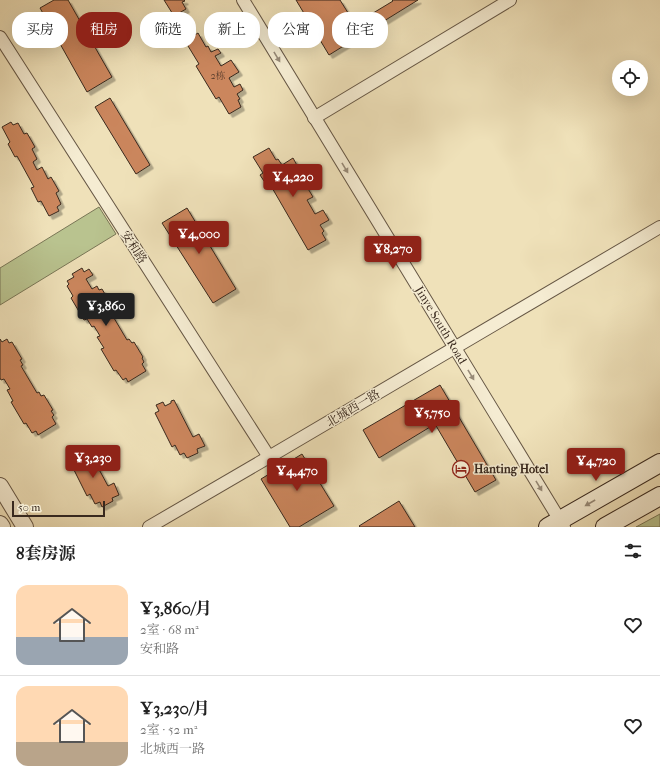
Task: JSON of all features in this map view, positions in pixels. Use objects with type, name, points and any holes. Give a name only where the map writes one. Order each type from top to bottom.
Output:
[{"type":"main road","points":[[557,525],[660,463]]},
{"type":"main road","points":[[605,527],[660,496]]},
{"type":"street","name":"Jinye South Road","points":[[243,0],[455,348],[557,525]]},
{"type":"street","points":[[314,118],[510,0]]},
{"type":"street","name":"安和路","points":[[0,37],[269,457]]},
{"type":"street","name":"北城西一路","points":[[149,527],[660,227]]},
{"type":"street","points":[[0,486],[25,527]]},
{"type":"green space","points":[[99,207],[116,234],[0,305],[0,268]]},
{"type":"green space","points":[[660,514],[660,527],[636,527]]},
{"type":"building","points":[[54,0],[68,0],[76,14],[76,48],[95,48],[112,77],[87,92],[62,48],[68,48],[68,12],[42,12],[40,8]]},
{"type":"building","points":[[164,0],[185,1],[182,2],[186,9],[181,12],[172,12]]},
{"type":"building","points":[[296,0],[340,0],[348,12],[332,12],[332,48],[340,48],[329,55],[324,47],[324,12],[303,12]]},
{"type":"building","points":[[392,0],[418,0],[388,19],[388,12],[375,12],[393,1]]},
{"type":"building","points":[[198,33],[204,44],[204,48],[209,48],[211,52],[218,49],[221,53],[215,56],[221,66],[231,60],[239,72],[229,78],[234,87],[240,84],[243,90],[237,94],[240,99],[238,100],[241,107],[229,114],[219,97],[216,99],[196,66],[199,64],[189,48],[196,48],[196,34]]},
{"type":"building","points":[[110,98],[150,165],[136,174],[95,107]]},
{"type":"building","points":[[11,122],[13,125],[18,123],[24,134],[27,133],[35,147],[32,149],[37,159],[33,162],[37,170],[42,167],[48,179],[51,177],[59,191],[56,193],[61,204],[57,207],[59,211],[49,216],[41,201],[38,202],[31,188],[34,187],[17,156],[15,157],[8,144],[10,142],[2,127]]},
{"type":"building","points":[[269,148],[276,160],[278,159],[282,165],[293,158],[299,169],[291,173],[298,185],[304,182],[313,197],[307,200],[315,214],[323,210],[329,220],[320,225],[324,231],[322,233],[326,240],[308,250],[271,186],[275,183],[271,177],[264,181],[260,175],[263,173],[253,157]]},
{"type":"building","points":[[187,208],[236,289],[213,303],[162,223]]},
{"type":"building","points":[[82,268],[84,272],[89,269],[93,275],[86,279],[92,289],[97,286],[99,290],[102,289],[112,306],[111,307],[114,312],[111,313],[127,340],[129,339],[132,343],[134,342],[143,357],[144,362],[142,364],[146,371],[128,382],[126,378],[123,380],[116,370],[114,371],[101,349],[104,348],[97,337],[100,336],[94,326],[92,327],[87,319],[84,320],[71,298],[73,296],[67,286],[69,284],[67,281],[74,277],[72,274]]},
{"type":"building","points":[[0,339],[2,342],[7,339],[9,343],[12,342],[22,359],[20,360],[23,365],[21,366],[37,393],[39,392],[41,396],[44,395],[53,410],[51,411],[54,415],[52,417],[56,424],[38,435],[36,431],[32,433],[26,423],[24,424],[11,402],[13,401],[7,390],[10,389],[4,379],[1,380],[0,378]]},
{"type":"building","points":[[440,385],[496,480],[475,492],[435,424],[379,458],[363,430]]},
{"type":"building","points":[[174,400],[193,437],[199,434],[205,446],[197,449],[198,453],[187,458],[184,453],[180,455],[175,445],[172,447],[155,413],[159,411],[156,405],[163,402],[165,406]]},
{"type":"building","points":[[88,449],[108,486],[114,483],[119,495],[112,498],[113,501],[102,507],[100,502],[95,504],[90,494],[87,496],[70,462],[74,460],[71,454],[78,451],[80,455]]},
{"type":"building","points":[[302,454],[334,506],[299,527],[290,527],[261,479]]},
{"type":"building","points":[[399,501],[415,527],[359,526]]},
{"type":"place","name":"Hanting Hotel","points":[[461,469]]}]
